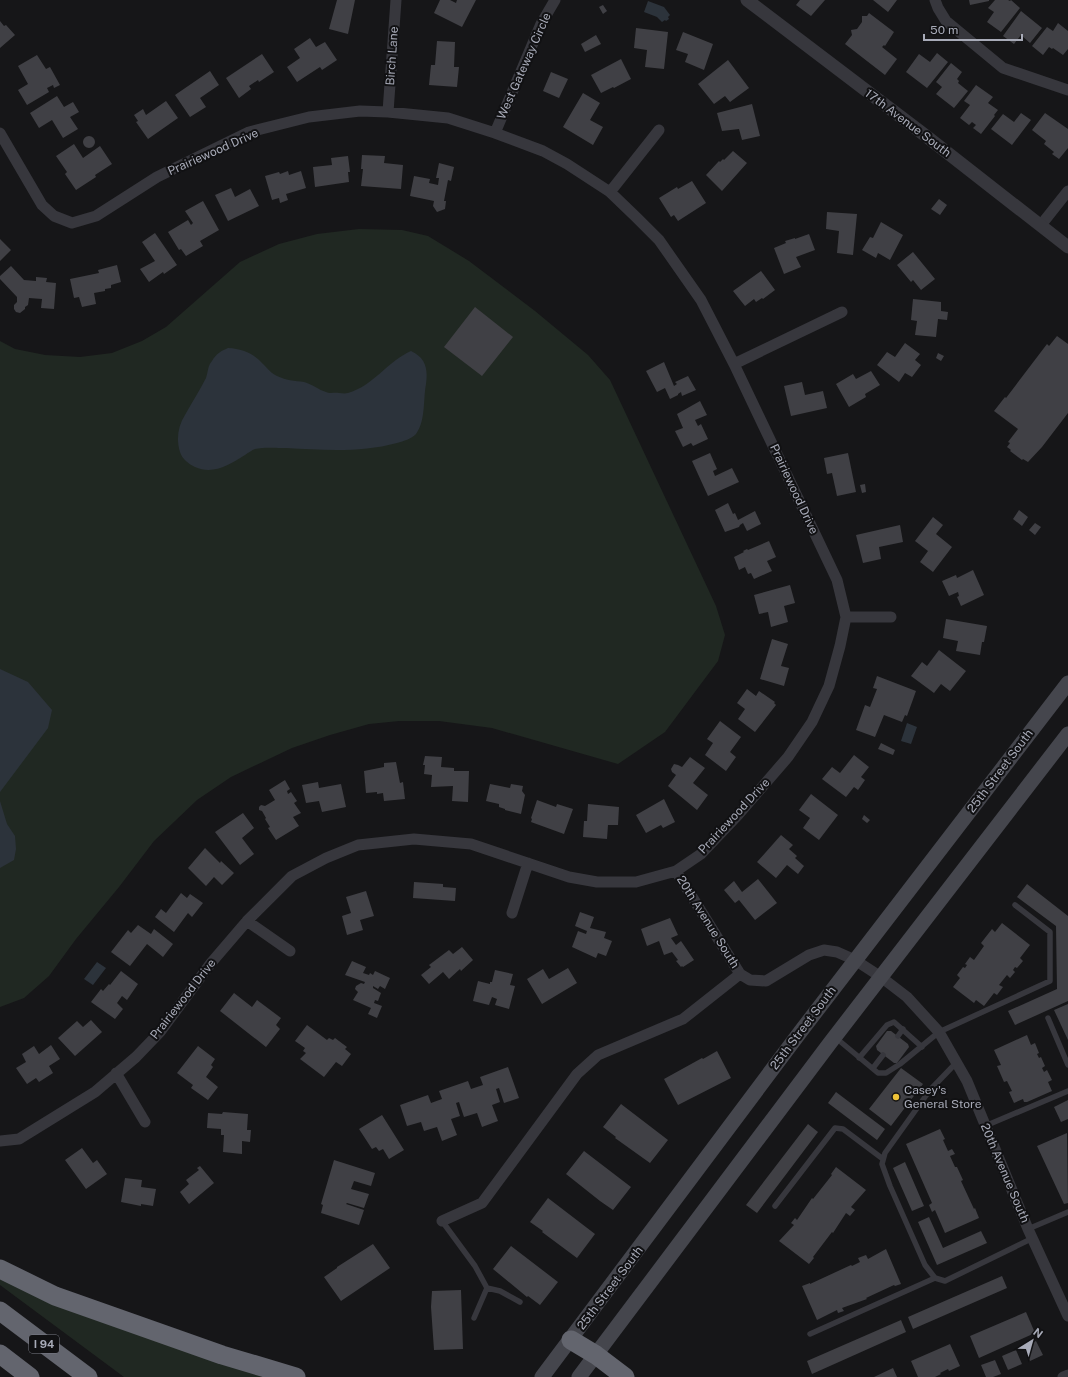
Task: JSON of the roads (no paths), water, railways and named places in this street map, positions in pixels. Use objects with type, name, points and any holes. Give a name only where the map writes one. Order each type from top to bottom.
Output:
[{"type":"highway","points":[[0,1269],[55,1296],[222,1355],[296,1377]]},
{"type":"highway","name":"I 94","points":[[0,1311],[88,1377]]},
{"type":"highway","points":[[571,1340],[596,1355],[625,1377]]},
{"type":"highway","points":[[0,1354],[30,1377]]},
{"type":"main road","name":"25th Street South","points":[[542,1377],[855,960],[1068,683]]},
{"type":"main road","points":[[579,1377],[835,1037],[1068,734]]},
{"type":"street","name":"Birch Lane","points":[[388,112],[396,0]]},
{"type":"street","name":"West Gateway Circle","points":[[495,133],[541,24],[555,0]]},
{"type":"street","points":[[935,0],[946,21],[1003,68],[1068,90]]},
{"type":"street","name":"17th Avenue South","points":[[749,1],[1068,247]]},
{"type":"street","name":"Prairiewood Drive","points":[[0,133],[42,205],[54,216],[72,223],[96,216],[157,177],[249,132],[309,117],[360,111],[388,112],[448,118],[495,133],[543,151],[567,164],[610,192],[659,240],[700,300],[734,364],[837,580],[846,617],[829,686],[812,722],[788,757],[738,815],[701,854],[676,871],[636,882],[597,882],[569,877],[471,844],[414,839],[358,845],[326,858],[292,876],[247,921],[210,963],[160,1032],[136,1057],[116,1074],[94,1092],[19,1138],[0,1141]]},
{"type":"street","points":[[610,192],[659,130]]},
{"type":"street","points":[[1041,225],[1068,191]]},
{"type":"street","points":[[734,364],[842,312]]},
{"type":"street","points":[[846,617],[891,617]]},
{"type":"street","points":[[512,913],[528,863]]},
{"type":"street","name":"20th Avenue South","points":[[676,871],[740,974],[750,980],[766,981],[808,955],[824,950],[837,952],[855,960],[881,977],[906,997],[939,1032],[967,1081],[985,1126],[1068,1316]]},
{"type":"street","points":[[247,921],[290,951]]},
{"type":"street","points":[[442,1221],[482,1202],[577,1074],[598,1055],[683,1019],[740,974]]},
{"type":"street","points":[[116,1074],[145,1122]]},
{"type":"street","points":[[1064,1377],[1068,1375]]},
{"type":"lane","points":[[835,1037],[878,1073],[886,1073],[922,1047],[939,1032],[1050,980],[1050,932],[1014,905]]},
{"type":"lane","points":[[1048,1018],[1068,1064]]},
{"type":"lane","points":[[859,1058],[887,1025],[894,1022],[922,1047]]},
{"type":"lane","points":[[898,1036],[903,1029]]},
{"type":"lane","points":[[873,1068],[883,1055]]},
{"type":"lane","points":[[956,1063],[930,1090],[885,1153],[882,1164],[890,1186],[925,1265],[935,1278],[945,1281],[1068,1212]]},
{"type":"lane","points":[[985,1126],[1068,1091]]},
{"type":"lane","points":[[775,1206],[835,1128],[843,1130],[883,1159]]},
{"type":"lane","points":[[442,1221],[475,1266],[487,1288],[500,1291],[520,1302]]},
{"type":"lane","points":[[810,1334],[935,1278]]},
{"type":"lane","points":[[474,1318],[487,1288]]},
{"type":"place","name":"Casey's General Store","points":[[896,1097]]}]
